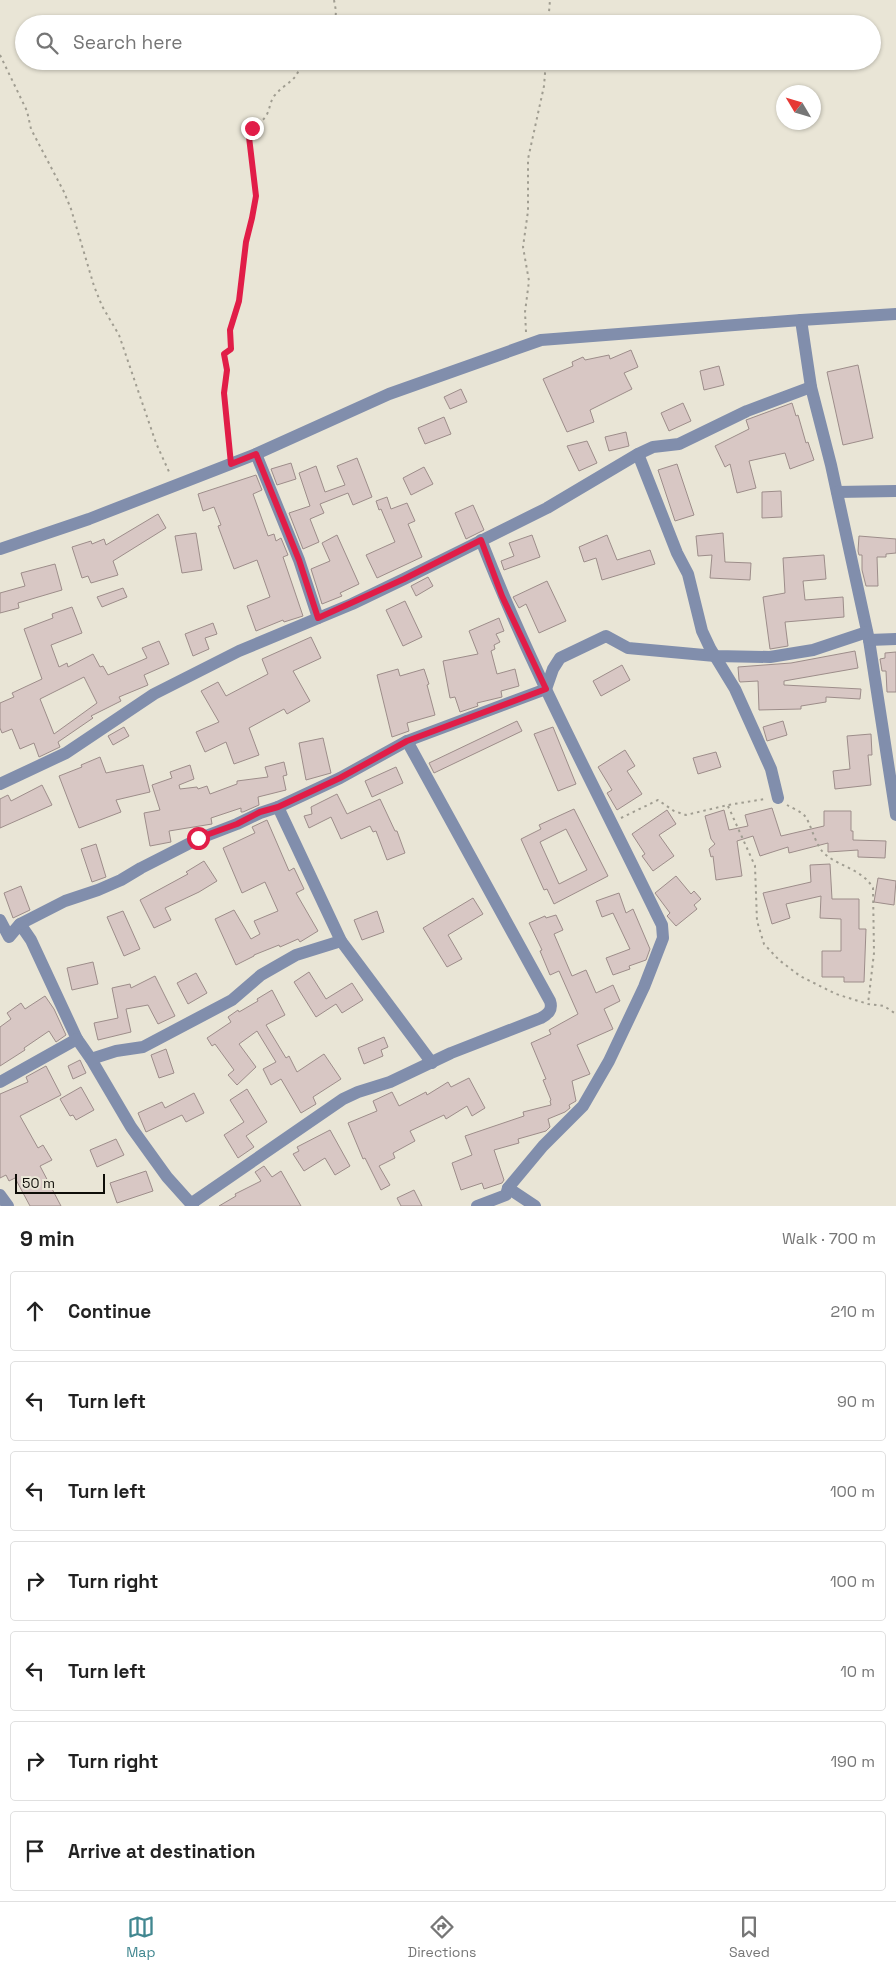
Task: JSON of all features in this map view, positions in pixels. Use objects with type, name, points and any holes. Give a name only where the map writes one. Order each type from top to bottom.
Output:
[{"type":"street","points":[[0,549],[89,519],[231,464],[389,394],[541,340],[896,314]]},
{"type":"street","points":[[801,320],[811,387],[837,492],[868,636],[896,815]]},
{"type":"street","points":[[0,784],[66,753],[154,694],[239,651],[404,579],[547,508],[638,454],[653,447],[679,444],[747,411],[811,387]]},
{"type":"street","points":[[256,454],[299,560],[318,618]]},
{"type":"street","points":[[638,454],[677,553],[688,574],[702,631],[735,689],[771,769],[778,798]]},
{"type":"street","points":[[837,492],[896,491]]},
{"type":"street","points":[[477,1206],[506,1196],[508,1188],[543,1146],[583,1106],[613,1053],[644,987],[663,938],[662,925],[502,596],[481,540]]},
{"type":"street","points":[[546,689],[553,669],[560,658],[606,636],[628,648],[715,656],[770,657],[814,650],[868,636],[896,640]]},
{"type":"street","points":[[4,941],[20,924],[65,901],[121,880],[198,838],[237,824],[260,812],[278,807],[340,778],[407,741],[546,689]]},
{"type":"street","points":[[20,924],[31,940],[77,1039],[91,1059],[130,1127],[167,1177],[192,1204],[342,1099],[390,1082],[450,1053],[540,1018],[552,1007],[407,741]]},
{"type":"street","points":[[278,807],[342,940],[432,1063]]},
{"type":"street","points":[[0,920],[4,941]]},
{"type":"street","points":[[91,1059],[116,1051],[143,1047],[232,1000],[261,975],[296,955],[342,940]]},
{"type":"street","points":[[0,1082],[77,1039]]},
{"type":"street","points":[[508,1188],[535,1206]]},
{"type":"street","points":[[0,1195],[8,1206]]},
{"type":"path","points":[[334,0],[336,15]]},
{"type":"path","points":[[549,15],[550,0]]},
{"type":"path","points":[[0,56],[27,111],[31,129],[68,200],[94,286],[102,306],[119,335],[156,443],[176,485]]},
{"type":"path","points":[[231,464],[224,393],[227,370],[224,354],[231,349],[230,330],[239,301],[246,242],[256,196],[249,137],[252,128],[264,119],[274,95],[294,80],[299,70]]},
{"type":"path","points":[[528,345],[524,325],[529,281],[523,248],[528,211],[528,159],[544,86],[545,70]]},
{"type":"path","points":[[612,822],[658,800],[674,811],[686,815],[728,805],[778,798],[805,815],[824,854],[862,875],[873,888],[874,953],[868,1004]]},
{"type":"path","points":[[728,805],[756,866],[757,920],[764,944],[800,976],[836,994],[868,1004],[884,1006],[896,1014]]},
{"type":"building","points":[[631,350],[638,367],[624,373],[632,389],[590,410],[594,422],[567,432],[543,379],[573,366],[572,362],[583,357],[585,360],[609,355],[610,359]]},
{"type":"building","points":[[858,365],[873,438],[843,445],[827,372]]},
{"type":"building","points":[[719,366],[724,385],[704,390],[700,371]]},
{"type":"building","points":[[461,389],[467,402],[450,409],[444,397]]},
{"type":"building","points":[[683,403],[691,421],[669,431],[661,413]]},
{"type":"building","points":[[792,403],[814,460],[790,469],[785,453],[749,461],[756,488],[737,493],[730,464],[725,467],[715,446],[749,429],[746,420]]},
{"type":"building","points":[[444,417],[451,434],[425,444],[418,428]]},
{"type":"building","points":[[626,432],[629,446],[609,451],[605,437]]},
{"type":"building","points":[[587,441],[597,463],[579,471],[567,446]]},
{"type":"building","points":[[357,458],[372,497],[353,505],[348,493],[320,504],[324,513],[310,519],[319,542],[303,549],[289,513],[310,506],[299,473],[316,466],[325,492],[345,485],[337,466]]},
{"type":"building","points":[[291,463],[296,479],[277,485],[271,469]]},
{"type":"building","points":[[677,464],[694,515],[675,521],[658,470]]},
{"type":"building","points":[[424,467],[433,484],[411,495],[403,478]]},
{"type":"building","points":[[256,475],[262,490],[253,494],[268,536],[274,534],[276,541],[281,538],[288,555],[283,557],[303,616],[284,622],[283,620],[256,631],[247,606],[270,597],[257,560],[234,569],[218,526],[221,525],[214,507],[203,511],[198,494]]},
{"type":"building","points":[[781,491],[782,517],[762,518],[762,492]]},
{"type":"building","points":[[387,497],[391,509],[407,503],[415,521],[408,524],[422,557],[377,578],[366,555],[395,542],[376,501]]},
{"type":"building","points":[[473,505],[484,530],[466,539],[455,513]]},
{"type":"building","points":[[158,514],[166,528],[113,561],[118,575],[91,583],[88,576],[82,578],[72,547],[91,541],[92,544],[104,539],[106,545]]},
{"type":"building","points":[[196,533],[202,570],[182,573],[175,536]]},
{"type":"building","points":[[723,533],[725,562],[751,563],[750,580],[710,578],[712,555],[698,556],[696,536]]},
{"type":"building","points":[[337,535],[359,584],[340,593],[342,596],[322,604],[311,569],[330,561],[322,543]]},
{"type":"building","points":[[532,535],[540,557],[504,570],[501,561],[514,556],[509,543]]},
{"type":"building","points":[[607,535],[617,560],[650,550],[655,564],[602,580],[596,558],[584,562],[579,547]]},
{"type":"building","points":[[859,536],[896,539],[896,553],[886,554],[886,557],[877,557],[878,586],[866,586],[862,570],[862,555],[859,555],[858,551]]},
{"type":"building","points":[[824,555],[826,579],[803,581],[805,600],[843,597],[844,617],[785,622],[788,646],[770,649],[763,597],[785,593],[783,558]]},
{"type":"building","points":[[55,564],[62,590],[18,603],[19,608],[0,613],[0,593],[25,586],[21,573]]},
{"type":"building","points":[[428,577],[433,586],[416,596],[411,586]]},
{"type":"building","points":[[547,581],[566,621],[539,633],[526,604],[519,608],[513,597]]},
{"type":"building","points":[[123,588],[127,597],[102,607],[97,597]]},
{"type":"building","points":[[405,601],[422,637],[403,646],[386,610]]},
{"type":"building","points":[[72,607],[82,633],[51,645],[59,667],[67,663],[68,667],[93,654],[100,667],[103,666],[108,675],[147,658],[142,648],[159,641],[169,664],[144,675],[148,685],[119,697],[121,701],[91,716],[93,718],[58,742],[60,747],[39,757],[34,743],[20,749],[12,729],[2,733],[0,728],[0,703],[14,697],[12,693],[42,679],[24,629],[53,618],[52,614]],"holes":[[[84,677],[97,703],[54,734],[40,699]]]},
{"type":"building","points":[[499,618],[504,631],[496,634],[500,642],[494,645],[495,649],[491,651],[497,674],[515,669],[519,686],[501,691],[502,697],[477,703],[478,706],[460,712],[455,697],[450,698],[443,661],[478,654],[469,631]]},
{"type":"building","points":[[213,623],[217,634],[205,638],[209,649],[193,656],[185,634]]},
{"type":"building","points":[[311,637],[321,658],[293,671],[310,701],[287,714],[284,709],[249,728],[259,755],[234,764],[226,742],[205,752],[196,732],[219,722],[201,691],[218,682],[226,696],[268,674],[262,659]]},
{"type":"building","points":[[855,651],[858,668],[784,681],[784,685],[861,689],[860,699],[826,697],[826,702],[801,706],[801,709],[759,710],[758,681],[740,682],[739,680],[738,667],[791,663]]},
{"type":"building","points":[[896,652],[896,692],[887,692],[886,671],[882,671],[880,659],[885,658],[885,653]]},
{"type":"building","points":[[622,665],[630,680],[601,696],[593,681]]},
{"type":"building","points":[[398,669],[400,676],[424,669],[435,715],[407,723],[409,731],[392,737],[377,675]]},
{"type":"building","points":[[517,721],[522,731],[434,773],[429,763]]},
{"type":"building","points":[[783,721],[787,735],[767,741],[763,727]]},
{"type":"building","points":[[124,727],[129,736],[113,745],[108,736]]},
{"type":"building","points":[[553,727],[576,784],[558,791],[534,734]]},
{"type":"building","points":[[871,734],[872,755],[868,755],[871,785],[835,789],[833,771],[850,769],[847,736]]},
{"type":"building","points":[[323,738],[331,773],[306,780],[299,743]]},
{"type":"building","points":[[625,750],[635,766],[627,771],[642,794],[617,810],[607,793],[612,790],[598,767]]},
{"type":"building","points":[[716,752],[721,767],[698,774],[693,758]]},
{"type":"building","points":[[100,757],[106,773],[143,765],[150,792],[116,800],[121,812],[79,828],[59,776],[82,767],[81,765]]},
{"type":"building","points":[[284,762],[287,775],[283,776],[286,790],[258,797],[259,805],[243,812],[241,812],[241,808],[211,818],[212,824],[169,831],[171,842],[150,846],[144,813],[160,810],[152,785],[172,778],[170,772],[190,765],[194,779],[179,785],[180,789],[197,787],[198,789],[207,786],[210,794],[237,784],[237,781],[268,777],[265,767]]},
{"type":"building","points":[[396,767],[403,783],[372,797],[365,781]]},
{"type":"building","points":[[42,785],[52,805],[0,828],[0,799],[8,795],[11,801]]},
{"type":"building","points":[[337,794],[347,814],[380,799],[395,831],[397,831],[405,853],[387,860],[376,831],[373,832],[370,826],[341,839],[331,817],[309,828],[304,816],[312,814],[311,807]]},
{"type":"building","points":[[772,808],[781,836],[824,826],[824,811],[851,811],[853,840],[886,841],[885,858],[858,857],[858,850],[828,852],[828,843],[789,853],[788,847],[760,856],[753,836],[737,841],[742,876],[716,880],[713,856],[711,857],[709,849],[715,844],[711,839],[705,816],[724,810],[729,830],[748,826],[745,815]]},
{"type":"building","points":[[574,809],[608,876],[554,904],[547,889],[544,890],[521,839],[541,829],[539,825]],"holes":[[[566,829],[587,870],[559,884],[540,842]]]},
{"type":"building","points":[[667,810],[676,824],[659,835],[674,856],[653,871],[642,856],[645,854],[632,834]]},
{"type":"building","points":[[267,820],[289,871],[294,868],[304,889],[296,893],[318,931],[300,942],[298,939],[280,947],[279,945],[236,965],[215,919],[234,910],[251,939],[260,934],[254,921],[278,911],[265,882],[242,893],[223,848],[255,833],[252,827]]},
{"type":"building","points":[[96,844],[106,877],[92,882],[81,849]]},
{"type":"building","points":[[204,861],[217,881],[165,908],[171,920],[154,928],[140,900],[188,874],[186,872]]},
{"type":"building","points":[[830,864],[832,899],[859,899],[859,929],[866,929],[864,982],[844,982],[844,977],[822,977],[822,951],[841,951],[841,919],[820,918],[821,896],[786,904],[790,918],[772,924],[763,893],[811,882],[810,865]]},
{"type":"building","points":[[676,876],[691,894],[694,891],[701,899],[694,905],[697,909],[676,926],[667,916],[670,913],[655,893]]},
{"type":"building","points":[[878,878],[896,881],[894,905],[874,902]]},
{"type":"building","points":[[21,886],[30,910],[13,918],[4,893]]},
{"type":"building","points":[[619,893],[626,913],[633,909],[650,949],[646,960],[629,966],[630,969],[613,975],[606,958],[630,949],[613,913],[602,917],[596,901]]},
{"type":"building","points":[[473,898],[483,914],[448,935],[462,959],[447,967],[423,928]]},
{"type":"building","points":[[123,911],[140,949],[124,956],[107,917]]},
{"type":"building","points":[[377,911],[384,932],[362,940],[354,920]]},
{"type":"building","points":[[556,915],[563,930],[554,934],[572,976],[586,970],[596,993],[613,985],[620,1001],[604,1009],[613,1029],[577,1045],[590,1074],[572,1081],[576,1101],[569,1105],[570,1108],[548,1119],[550,1127],[546,1131],[518,1139],[519,1143],[494,1150],[504,1180],[502,1183],[484,1189],[482,1183],[461,1190],[452,1163],[472,1155],[465,1136],[524,1116],[523,1112],[551,1105],[551,1100],[543,1080],[546,1079],[531,1043],[551,1034],[549,1030],[578,1014],[559,971],[550,975],[540,951],[542,950],[529,923],[545,916],[546,918]]},
{"type":"building","points":[[93,962],[98,984],[72,990],[67,968]]},
{"type":"building","points":[[309,972],[326,999],[352,983],[363,1000],[342,1013],[336,1004],[316,1017],[294,982]]},
{"type":"building","points":[[196,973],[207,993],[188,1004],[177,983]]},
{"type":"building","points":[[155,976],[175,1016],[158,1024],[148,1005],[126,1009],[131,1032],[98,1040],[94,1023],[118,1018],[112,988],[130,984],[131,988]]},
{"type":"building","points":[[272,990],[285,1015],[266,1025],[286,1058],[289,1056],[297,1072],[324,1054],[341,1079],[313,1097],[316,1104],[301,1113],[281,1079],[271,1085],[263,1069],[276,1062],[257,1031],[239,1044],[256,1067],[237,1085],[228,1075],[234,1070],[215,1044],[212,1046],[207,1038],[231,1022],[228,1017],[258,1001],[257,999]]},
{"type":"building","points":[[45,996],[54,1009],[66,1035],[56,1042],[49,1031],[24,1048],[25,1050],[0,1066],[0,1027],[11,1019],[7,1013],[21,1003],[25,1009]]},
{"type":"building","points":[[384,1037],[388,1047],[381,1050],[383,1056],[364,1064],[358,1048]]},
{"type":"building","points":[[166,1049],[174,1073],[159,1078],[151,1055]]},
{"type":"building","points":[[80,1060],[86,1073],[73,1079],[68,1066]]},
{"type":"building","points":[[46,1066],[61,1095],[20,1116],[38,1148],[43,1145],[52,1160],[40,1166],[61,1206],[30,1206],[15,1178],[9,1181],[6,1175],[0,1178],[0,1094],[28,1082],[26,1077]]},
{"type":"building","points":[[469,1078],[485,1108],[472,1116],[467,1106],[446,1119],[444,1115],[410,1131],[415,1141],[393,1153],[395,1158],[379,1166],[390,1185],[381,1190],[365,1158],[363,1159],[348,1123],[377,1111],[373,1101],[392,1092],[399,1106],[426,1092],[427,1095],[448,1082],[451,1087]]},
{"type":"building","points":[[81,1087],[94,1110],[76,1120],[73,1115],[70,1116],[60,1099]]},
{"type":"building","points":[[247,1089],[267,1122],[246,1136],[254,1147],[238,1158],[224,1135],[244,1122],[230,1100]]},
{"type":"building","points":[[194,1093],[204,1113],[186,1122],[182,1115],[146,1132],[138,1113],[162,1102],[165,1108]]},
{"type":"building","points":[[330,1130],[350,1166],[335,1175],[325,1158],[304,1171],[293,1154],[299,1151],[297,1147]]},
{"type":"building","points":[[116,1139],[124,1155],[97,1167],[90,1150]]},
{"type":"building","points":[[264,1166],[272,1177],[281,1171],[301,1206],[219,1206],[236,1196],[235,1194],[261,1181],[255,1172]]},
{"type":"building","points":[[146,1171],[153,1191],[117,1203],[110,1183]]},
{"type":"building","points":[[414,1190],[422,1206],[401,1206],[397,1198]]},
{"type":"route","points":[[198,838],[237,824],[260,812],[278,807],[340,778],[407,741],[546,689],[502,596],[481,540],[352,604],[318,618],[299,560],[256,454],[231,464],[224,393],[227,370],[224,354],[231,349],[230,330],[239,301],[246,242],[256,196],[249,137],[252,128]]}]
